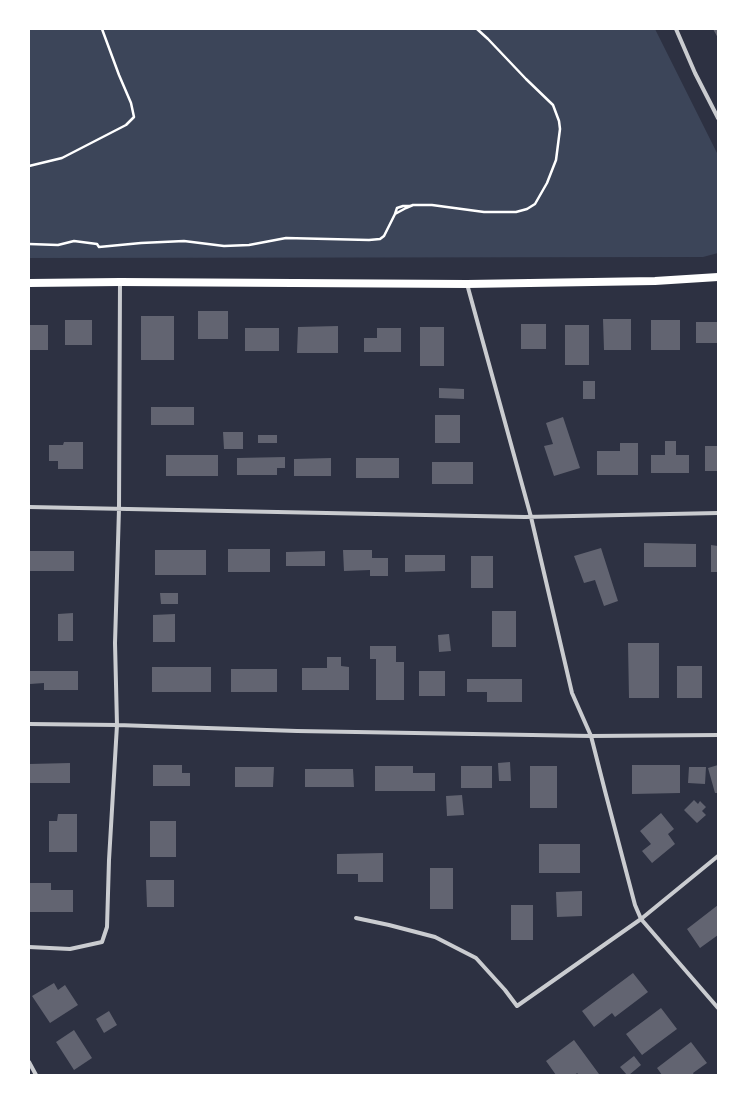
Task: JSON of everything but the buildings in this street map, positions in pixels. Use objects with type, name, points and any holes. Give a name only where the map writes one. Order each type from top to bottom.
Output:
[{"type":"main road","points":[[29,283],[120,282],[467,284],[655,281],[718,277]]},
{"type":"street","points":[[676,29],[695,73],[718,118]]},
{"type":"street","points":[[29,947],[70,949],[102,942],[107,927],[116,725],[120,282]]},
{"type":"street","points":[[467,284],[531,517],[572,693],[591,736],[604,791],[635,905],[641,919],[718,1008]]},
{"type":"street","points":[[29,507],[531,517],[718,513]]},
{"type":"street","points":[[29,724],[116,725],[297,731],[591,736],[718,735]]},
{"type":"street","points":[[356,918],[435,937],[476,958],[505,990],[517,1006],[641,919],[718,856]]},
{"type":"street","points":[[29,1062],[36,1075]]},
{"type":"path","points":[[29,166],[62,158],[126,125],[134,117],[131,103],[102,29]]},
{"type":"path","points":[[29,244],[58,245],[74,242],[96,244],[100,247],[184,241],[224,246],[249,245],[286,238],[369,240],[380,239],[384,236],[395,214],[412,206],[432,205],[484,212],[516,212],[527,210],[535,204],[547,183],[556,160],[560,130],[559,121],[553,105],[477,29]]},
{"type":"shaded area","points":[[29,29],[655,29],[718,155],[718,253],[703,257],[29,258]]}]
